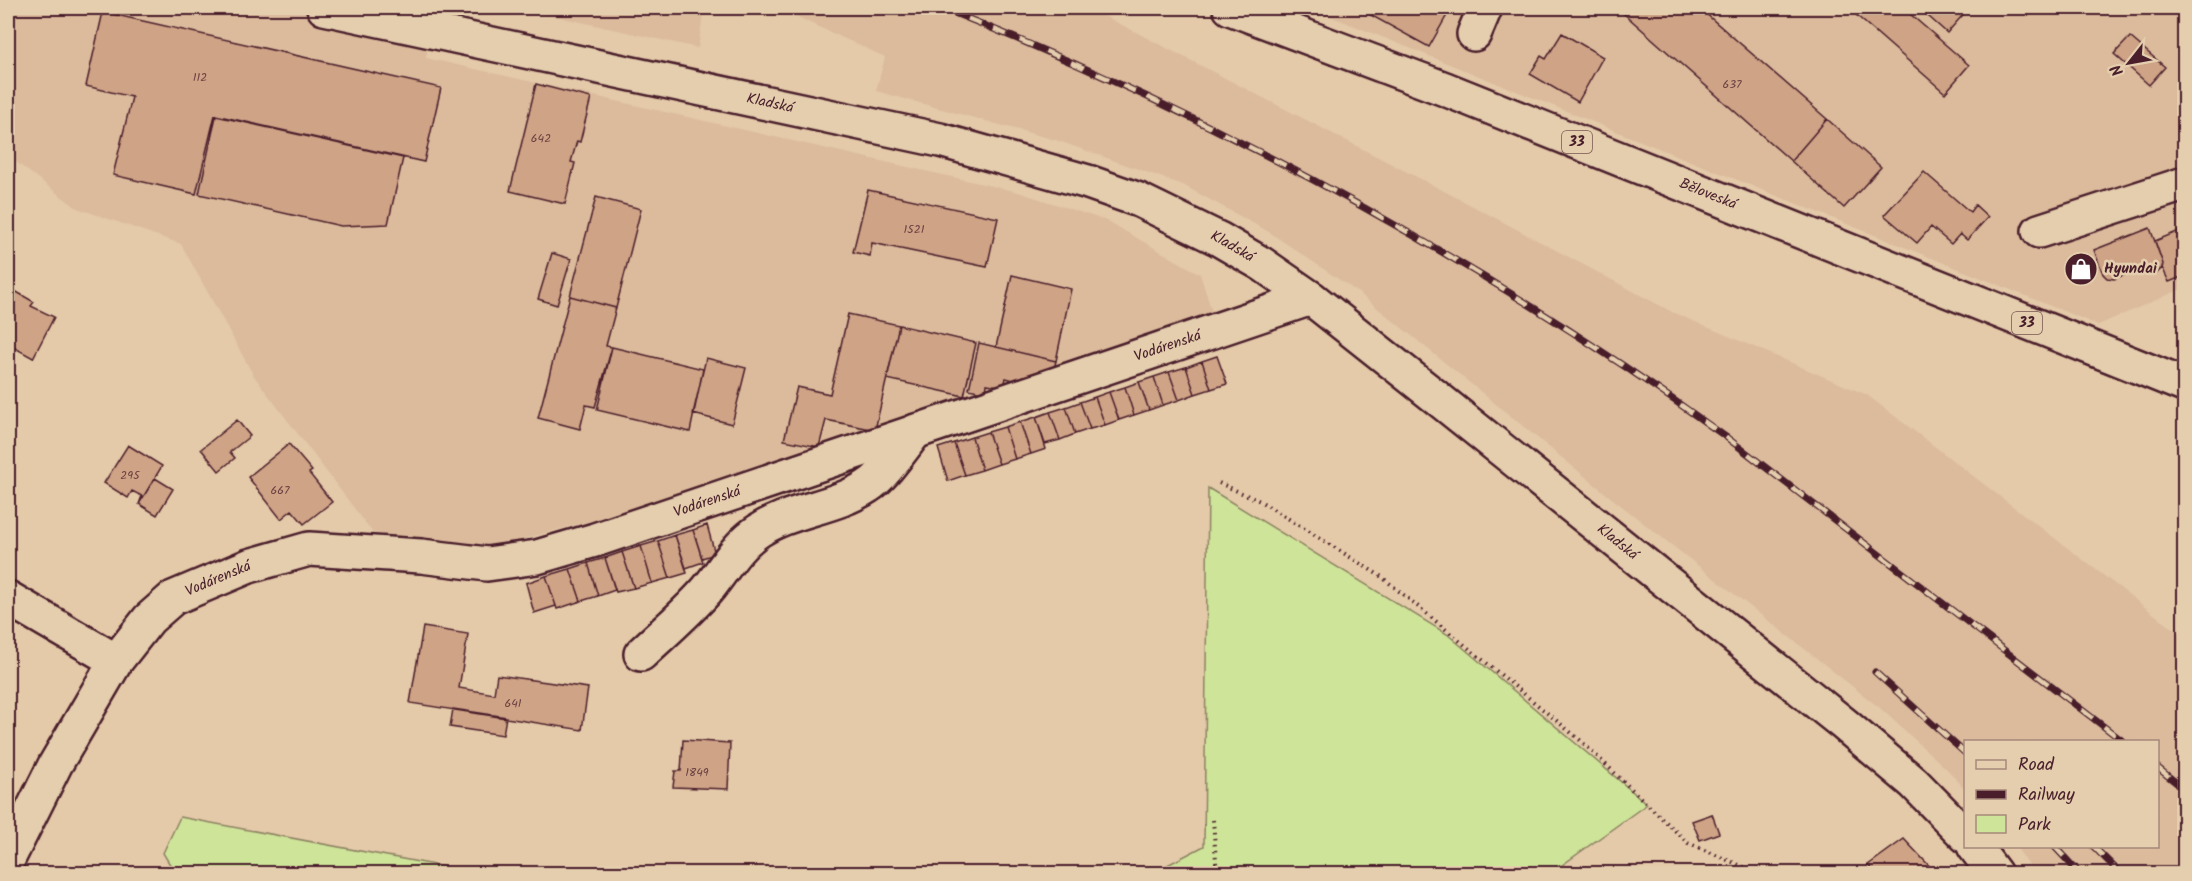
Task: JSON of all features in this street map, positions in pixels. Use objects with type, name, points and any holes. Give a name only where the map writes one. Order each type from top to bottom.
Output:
[{"type":"main road","name":"Kladská","points":[[324,8],[940,140],[1088,182],[1149,205],[1219,239],[1254,259],[1311,298],[1844,724],[1914,783],[1964,835]]},
{"type":"main road","name":"Běloveská","points":[[1230,8],[1445,89],[2184,385]]},
{"type":"main road","points":[[2039,231],[2184,184]]},
{"type":"main road","name":"Vodárenská","points":[[8,859],[55,765],[116,661],[149,619],[173,598],[249,566],[309,549],[421,556],[487,564],[537,557],[595,540],[1311,298]]},
{"type":"main road","points":[[641,654],[707,590],[727,561],[754,534],[805,509],[852,495],[871,485],[916,431]]},
{"type":"main road","points":[[8,598],[116,661]]},
{"type":"main road","points":[[1976,848],[1995,873]]},
{"type":"path","points":[[1219,483],[1260,501],[1382,577],[1580,740],[1688,843],[1760,873]]},
{"type":"path","points":[[1213,820],[1217,873]]},
{"type":"shaded area","points":[[8,8],[435,8],[426,58],[1018,192],[1107,221],[1200,274],[1214,318],[876,427],[876,445],[482,550],[373,533],[254,376],[181,244],[77,208],[8,156]]},
{"type":"shaded area","points":[[518,8],[704,8],[698,48]]},
{"type":"shaded area","points":[[777,8],[1089,8],[1469,204],[1674,313],[1867,395],[2184,637],[2184,873],[2035,873],[2017,848],[2159,848],[2159,740],[1964,740],[1964,788],[1949,771],[1880,708],[1614,500],[1359,293],[1269,232],[1183,185],[1059,141],[876,91],[885,57]]},
{"type":"shaded area","points":[[1310,8],[2184,8],[2184,288],[2098,325]]},
{"type":"green space","points":[[1208,488],[1447,634],[1647,804],[1551,873],[1152,873],[1204,846]]},
{"type":"green space","points":[[180,817],[477,873],[175,873],[163,853]]},
{"type":"building","points":[[1367,8],[1451,8],[1429,47],[1365,12]]},
{"type":"building","points":[[1626,8],[1709,8],[1704,12],[1827,119],[1791,161],[1622,12]]},
{"type":"building","points":[[1848,8],[1903,8],[1969,65],[1945,93]]},
{"type":"building","points":[[1919,8],[1969,8],[1947,33]]},
{"type":"building","points":[[103,12],[441,88],[424,162],[215,115],[196,194],[113,175],[132,97],[86,86]]},
{"type":"building","points":[[1562,33],[1603,57],[1578,102],[1530,74],[1541,56],[1546,59]]},
{"type":"building","points":[[2130,37],[2165,67],[2149,85],[2114,54]]},
{"type":"building","points":[[536,84],[591,98],[580,142],[577,141],[571,162],[575,163],[565,204],[510,191]]},
{"type":"building","points":[[216,116],[403,158],[388,224],[341,226],[199,194]]},
{"type":"building","points":[[1827,119],[1881,167],[1844,208],[1791,161]]},
{"type":"building","points":[[1924,172],[1970,212],[1975,205],[1988,217],[1967,240],[1960,234],[1951,244],[1931,227],[1917,243],[1884,215]]},
{"type":"building","points":[[868,190],[998,218],[987,267],[872,243],[870,256],[853,252]]},
{"type":"building","points":[[596,197],[641,209],[616,308],[570,296]]},
{"type":"building","points":[[2150,228],[2163,264],[2162,268],[2156,274],[2149,274],[2142,268],[2114,279],[2107,278],[2103,274],[2094,250]]},
{"type":"building","points":[[2184,229],[2184,276],[2169,282],[2155,241]]},
{"type":"building","points":[[552,253],[571,259],[557,305],[538,299]]},
{"type":"building","points":[[1012,275],[1071,289],[1056,361],[996,347]]},
{"type":"building","points":[[8,287],[34,302],[31,306],[54,317],[33,358],[8,344]]},
{"type":"building","points":[[570,296],[616,308],[606,346],[612,347],[595,407],[586,405],[580,429],[538,418]]},
{"type":"building","points":[[848,314],[899,325],[875,430],[826,420],[819,447],[784,440],[797,387],[830,394]]},
{"type":"building","points":[[899,325],[976,343],[964,396],[887,379]]},
{"type":"building","points":[[979,343],[1056,361],[1053,372],[1021,382],[1006,378],[1004,387],[987,384],[986,393],[969,389]]},
{"type":"building","points":[[612,347],[703,369],[690,432],[597,410]]},
{"type":"building","points":[[1217,356],[1227,384],[1211,389],[1202,361]]},
{"type":"building","points":[[706,358],[746,368],[732,424],[693,414]]},
{"type":"building","points":[[1202,361],[1211,389],[1195,394],[1186,367]]},
{"type":"building","points":[[1186,367],[1195,394],[1179,400],[1169,372]]},
{"type":"building","points":[[1169,372],[1179,400],[1163,405],[1154,377]]},
{"type":"building","points":[[1154,377],[1163,405],[1149,410],[1139,382]]},
{"type":"building","points":[[1139,382],[1149,410],[1134,415],[1125,387]]},
{"type":"building","points":[[1125,387],[1134,415],[1119,420],[1109,392]]},
{"type":"building","points":[[1109,392],[1119,420],[1105,425],[1095,397]]},
{"type":"building","points":[[1095,397],[1105,425],[1090,429],[1080,402]]},
{"type":"building","points":[[1080,402],[1090,429],[1075,434],[1066,407]]},
{"type":"building","points":[[1066,407],[1075,434],[1060,440],[1050,412]]},
{"type":"building","points":[[1050,412],[1060,440],[1045,444],[1036,417]]},
{"type":"building","points":[[1036,417],[1046,449],[1031,454],[1020,422]]},
{"type":"building","points":[[237,420],[250,436],[230,452],[235,458],[219,471],[201,449]]},
{"type":"building","points":[[1020,422],[1031,454],[1015,459],[1005,427]]},
{"type":"building","points":[[1005,427],[1015,459],[999,464],[988,432]]},
{"type":"building","points":[[988,432],[999,464],[982,470],[972,437]]},
{"type":"building","points":[[972,437],[982,470],[965,475],[954,443]]},
{"type":"building","points":[[954,443],[965,475],[948,481],[938,448]]},
{"type":"building","points":[[289,444],[312,471],[309,473],[332,502],[304,524],[292,510],[281,519],[248,477]]},
{"type":"building","points":[[128,445],[162,466],[139,504],[142,496],[132,491],[128,498],[104,483]]},
{"type":"building","points":[[155,478],[173,489],[157,515],[139,504]]},
{"type":"building","points":[[707,525],[715,554],[702,558],[693,530]]},
{"type":"building","points":[[693,530],[703,562],[686,568],[675,535]]},
{"type":"building","points":[[675,535],[687,573],[670,578],[658,541]]},
{"type":"building","points":[[658,541],[670,578],[652,583],[641,546]]},
{"type":"building","points":[[641,546],[652,583],[634,588],[622,552]]},
{"type":"building","points":[[622,552],[634,588],[616,592],[605,558]]},
{"type":"building","points":[[605,558],[615,590],[598,596],[588,563]]},
{"type":"building","points":[[588,563],[598,596],[581,601],[570,569]]},
{"type":"building","points":[[570,569],[581,601],[557,609],[546,576]]},
{"type":"building","points":[[546,576],[556,606],[534,613],[526,583]]},
{"type":"building","points":[[423,627],[468,634],[459,688],[494,694],[497,675],[588,688],[582,730],[410,703]]},
{"type":"building","points":[[453,709],[506,717],[503,735],[450,727]]},
{"type":"building","points":[[683,740],[730,743],[728,789],[673,787],[675,771],[681,771]]},
{"type":"building","points":[[1712,814],[1719,833],[1700,840],[1692,821]]},
{"type":"building","points":[[1904,839],[1937,874],[1876,874],[1868,865]]},
{"type":"railway","points":[[942,8],[1046,51],[1249,146],[1348,198],[1540,312],[1634,373],[1726,437],[2121,740]]},
{"type":"railway","points":[[1875,672],[1964,752]]},
{"type":"railway","points":[[2159,769],[2184,789]]},
{"type":"railway","points":[[2056,848],[2080,874]]},
{"type":"railway","points":[[2095,848],[2121,874]]},
{"type":"place","name":"Hyundai","points":[[2081,269]]}]
